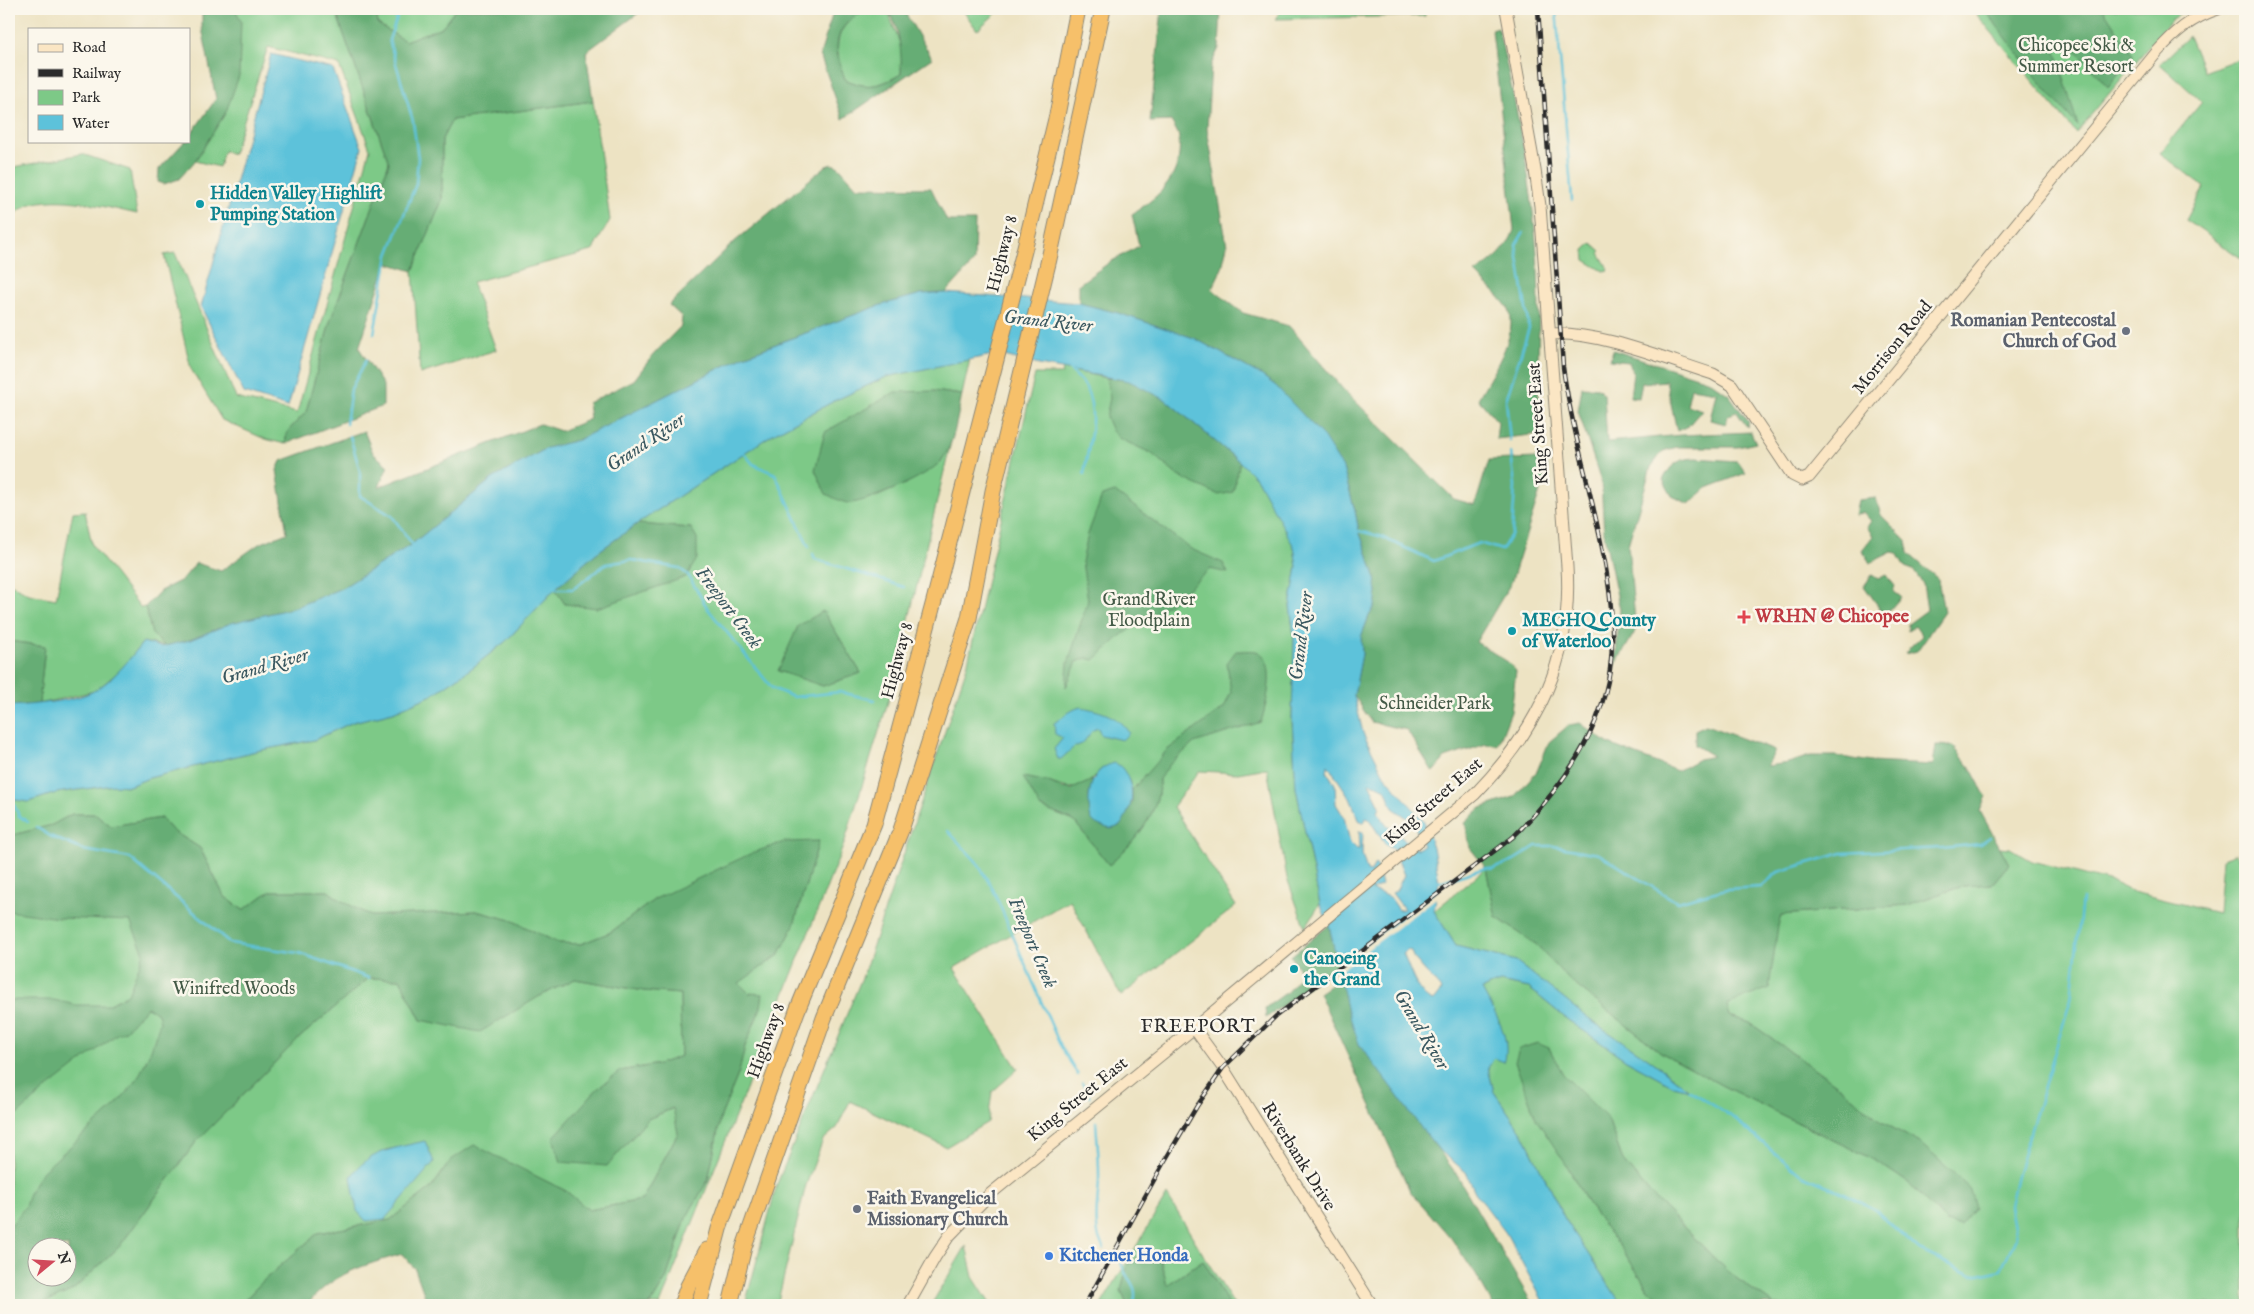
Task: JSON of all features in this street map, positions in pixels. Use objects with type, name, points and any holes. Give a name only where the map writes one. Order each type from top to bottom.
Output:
[{"type":"highway","name":"Highway 8","points":[[699,1305],[719,1229],[797,1011],[874,824],[1024,251],[1057,115],[1078,9]]},
{"type":"highway","points":[[730,1305],[744,1247],[824,1018],[901,830],[968,618],[993,491],[1049,259],[1104,9]]},
{"type":"highway","points":[[681,1305],[688,1286],[719,1229]]},
{"type":"main road","name":"King Street East","points":[[908,1305],[935,1257],[964,1218],[1015,1173],[1194,1028],[1454,812],[1497,771],[1524,736],[1550,689],[1561,649],[1569,585],[1550,334],[1535,170],[1506,9]]},
{"type":"main road","name":"Morrison Road","points":[[1550,334],[1567,333],[1593,337],[1713,374],[1725,380],[1732,385],[1792,475],[1797,479],[1809,477],[2157,52],[2178,30],[2191,21],[2218,9]]},
{"type":"main road","name":"Riverbank Drive","points":[[1194,1028],[1223,1068],[1372,1305]]},
{"type":"green space","points":[[202,9],[235,9],[241,21],[239,76],[226,112],[195,161],[179,179],[164,184],[158,182],[159,169],[184,142],[190,142],[190,136],[216,99],[202,28]]},
{"type":"green space","points":[[234,9],[335,9],[389,163],[330,322],[306,412],[287,432],[285,444],[265,439],[222,420],[191,369],[164,255],[175,253],[236,398],[297,413],[370,149],[339,65],[268,47],[233,154],[224,151],[219,167],[195,161],[226,112]]},
{"type":"green space","points":[[335,9],[376,9],[378,24],[405,41],[442,27],[456,9],[644,9],[586,52],[593,101],[452,120],[442,139],[442,200],[413,271],[387,263],[359,348],[383,385],[383,406],[285,444],[287,432],[306,412],[330,322],[389,163]]},
{"type":"green space","points":[[376,9],[456,9],[442,27],[405,41],[378,24]]},
{"type":"green space","points":[[834,9],[869,9],[857,15],[849,22],[842,29],[839,37],[837,46],[838,56],[845,79],[860,85],[873,85],[880,84],[901,74],[897,30],[885,9],[903,9],[932,58],[843,119],[820,55]]},
{"type":"green space","points":[[869,9],[887,9],[902,49],[901,74],[880,84],[860,85],[845,79],[838,56],[839,37],[849,22],[857,15]]},
{"type":"green space","points":[[962,9],[1001,9],[977,30]]},
{"type":"green space","name":"Schneider Park","points":[[1162,9],[1221,9],[1219,48],[1211,65],[1207,129],[1227,246],[1222,268],[1212,289],[1243,313],[1289,326],[1342,388],[1454,499],[1475,505],[1489,460],[1537,458],[1548,466],[1511,583],[1476,642],[1508,662],[1516,671],[1511,712],[1498,745],[1486,744],[1445,758],[1433,772],[1407,730],[1371,722],[1354,695],[1362,654],[1361,637],[1375,606],[1377,592],[1374,572],[1359,531],[1343,468],[1276,386],[1261,375],[1194,338],[1118,313],[1079,303],[1079,284],[1110,262],[1139,246],[1132,214],[1160,192],[1167,184],[1177,164],[1179,137],[1171,121],[1150,122]]},
{"type":"green space","points":[[1282,9],[1425,9],[1425,16],[1275,19]]},
{"type":"green space","name":"Chicopee Ski & Summer Resort","points":[[1972,9],[2189,9],[2171,20],[2076,133]]},
{"type":"green space","points":[[1984,9],[2103,9],[2133,55],[2108,87],[2066,39],[2055,48],[2078,126],[2047,91]]},
{"type":"green space","points":[[1498,28],[1524,149],[1533,210],[1539,292],[1538,393],[1540,434],[1496,439],[1498,422],[1478,399],[1502,356],[1510,332],[1511,320],[1506,306],[1494,291],[1475,273],[1499,254],[1508,243],[1514,230],[1492,30]]},
{"type":"green space","points":[[2189,36],[2204,72],[2245,56],[2245,261],[2186,220],[2204,187],[2160,153],[2202,102],[2160,64]]},
{"type":"green space","points":[[593,101],[610,220],[592,251],[472,282],[496,350],[420,374],[413,271],[442,200],[442,139],[452,120]]},
{"type":"green space","points":[[82,154],[130,170],[137,214],[97,205],[54,201],[28,205],[9,218],[9,168]]},
{"type":"green space","points":[[832,164],[839,167],[857,187],[931,188],[947,221],[975,221],[974,262],[946,293],[921,294],[878,306],[744,356],[578,440],[547,448],[492,479],[412,544],[342,588],[293,608],[231,623],[190,640],[165,646],[152,634],[145,607],[160,591],[182,580],[196,563],[221,571],[259,544],[287,533],[277,470],[281,461],[364,431],[373,453],[388,466],[379,487],[540,424],[561,431],[590,419],[588,403],[634,380],[653,355],[681,326],[682,317],[669,305],[733,243],[826,166]]},
{"type":"green space","points":[[1592,243],[1601,251],[1599,253],[1609,270],[1603,271],[1585,260],[1584,250]]},
{"type":"green space","points":[[1613,350],[1710,381],[1729,395],[1749,422],[1747,427],[1736,411],[1727,417],[1726,424],[1710,420],[1716,392],[1691,388],[1687,405],[1702,410],[1688,426],[1677,431],[1666,381],[1642,383],[1639,398],[1630,397],[1633,373],[1629,362],[1610,360]]},
{"type":"green space","points":[[970,359],[962,395],[934,391],[874,498],[907,483],[941,462],[951,442],[893,686],[844,844],[660,1305],[650,1305],[666,1279],[686,1218],[708,1180],[721,1116],[739,1072],[745,1046],[761,1007],[738,983],[779,955],[793,928],[819,841],[655,899],[611,932],[581,944],[558,943],[511,920],[476,911],[371,916],[342,901],[328,891],[270,891],[243,910],[224,896],[200,848],[173,831],[161,818],[111,826],[96,814],[72,814],[52,825],[9,836],[9,799],[28,802],[56,793],[114,785],[129,786],[149,778],[256,751],[314,740],[353,722],[393,712],[432,695],[472,668],[506,641],[555,589],[565,604],[691,528],[637,524],[773,434],[836,400],[886,377]],"holes":[[[823,611],[861,673],[823,686],[778,671]]]},
{"type":"green space","name":"Grand River Floodplain","points":[[1063,369],[1106,378],[1166,400],[1240,462],[1257,479],[1285,527],[1294,547],[1297,567],[1290,606],[1294,636],[1292,719],[1296,788],[1320,904],[1305,928],[1287,878],[1267,768],[1238,773],[1199,771],[1173,807],[1236,906],[1121,996],[1070,900],[954,968],[1018,1069],[992,1092],[988,1122],[946,1147],[850,1101],[837,1128],[823,1140],[806,1185],[777,1305],[745,1305],[777,1184],[863,975],[967,666],[1035,374],[1062,374]],"holes":[[[1101,769],[1129,780],[1132,790],[1147,773],[1159,779],[1158,792],[1155,804],[1144,827],[1136,838],[1109,865],[1074,821],[1040,807],[1049,782],[1065,787],[1078,787],[1084,785]]]},
{"type":"green space","points":[[1106,378],[1129,380],[1166,400],[1240,462],[1233,492],[1219,495],[1178,476],[1151,453],[1120,439],[1112,431],[1106,417],[1110,398]]},
{"type":"green space","points":[[1582,387],[1598,388],[1604,394],[1607,442],[1681,435],[1751,432],[1756,443],[1738,447],[1677,447],[1663,451],[1651,467],[1628,545],[1636,630],[1615,666],[1620,610],[1604,534],[1601,481],[1578,411]]},
{"type":"green space","points":[[934,391],[962,395],[952,438],[941,461],[925,474],[871,498],[851,503],[826,494],[815,470],[825,432],[895,392]]},
{"type":"green space","points":[[1696,458],[1737,461],[1746,473],[1707,488],[1689,504],[1672,496],[1663,480],[1676,463]]},
{"type":"green space","name":"Grand River Floodplain","points":[[1115,492],[1191,549],[1223,563],[1228,573],[1210,569],[1174,601],[1124,633],[1094,660],[1086,658],[1077,662],[1066,687],[1068,663],[1088,600],[1082,562],[1088,534],[1102,496]]},
{"type":"green space","points":[[1876,498],[1881,515],[1907,541],[1908,553],[1938,579],[1944,612],[1917,651],[1905,654],[1922,636],[1915,626],[1908,631],[1908,624],[1927,610],[1923,584],[1913,570],[1905,567],[1897,553],[1892,552],[1870,563],[1862,550],[1873,536],[1867,527],[1871,521],[1863,512],[1855,516],[1858,500]]},
{"type":"green space","points":[[85,511],[92,545],[141,608],[145,607],[152,634],[165,646],[143,642],[121,670],[95,691],[39,704],[45,646],[9,641],[9,583],[29,594],[56,599],[73,512]]},
{"type":"green space","points":[[637,524],[691,528],[697,538],[697,559],[686,577],[597,608],[565,604],[555,589],[595,554]]},
{"type":"green space","points":[[1872,575],[1878,579],[1886,575],[1895,586],[1893,591],[1901,597],[1888,612],[1881,610],[1864,586]]},
{"type":"green space","points":[[823,611],[861,673],[823,686],[778,671],[798,626]]},
{"type":"green space","points":[[9,641],[45,646],[39,704],[9,706]]},
{"type":"green space","points":[[1236,651],[1256,651],[1263,655],[1267,663],[1269,672],[1268,694],[1261,722],[1194,743],[1171,763],[1159,779],[1155,804],[1144,827],[1136,838],[1109,865],[1074,821],[1040,807],[1023,777],[1072,789],[1093,780],[1089,795],[1091,819],[1132,803],[1132,790],[1167,750],[1224,708],[1231,692],[1227,663]]},
{"type":"green space","points":[[1580,723],[1609,744],[1677,771],[1699,759],[1713,756],[1695,745],[1695,730],[1706,725],[1775,751],[1767,766],[1788,763],[1810,756],[1836,756],[1871,762],[1933,765],[1936,745],[1953,746],[1970,767],[1986,797],[1980,811],[2009,864],[1992,884],[1963,886],[1907,905],[1781,915],[1769,988],[1727,1005],[1730,1016],[1750,1023],[1839,1086],[1882,1122],[1920,1143],[1969,1187],[1975,1207],[1960,1225],[1946,1222],[1910,1184],[1876,1161],[1723,1086],[1662,1053],[1569,980],[1537,945],[1496,917],[1486,868],[1470,848],[1465,822],[1481,808],[1514,797],[1537,771],[1549,742],[1569,725]]},
{"type":"green space","name":"Winifred Woods","points":[[72,814],[96,814],[111,826],[161,818],[173,831],[200,848],[224,896],[243,910],[270,891],[328,891],[342,901],[371,916],[476,911],[511,920],[558,943],[581,944],[611,932],[655,899],[752,853],[784,842],[819,841],[793,928],[779,955],[739,983],[749,993],[763,994],[761,1007],[745,1046],[739,1072],[721,1116],[708,1180],[686,1218],[666,1279],[650,1305],[494,1305],[493,1303],[491,1305],[428,1305],[415,1269],[402,1254],[350,1272],[328,1285],[307,1305],[240,1305],[264,1280],[318,1233],[390,1220],[432,1187],[451,1160],[474,1145],[566,1191],[589,1210],[642,1200],[678,1133],[673,1108],[648,1119],[607,1166],[561,1162],[553,1138],[596,1090],[620,1071],[659,1064],[681,1056],[680,994],[644,991],[575,979],[540,996],[480,1032],[421,1020],[400,979],[369,978],[298,1039],[196,1142],[119,1247],[78,1285],[78,1236],[28,1236],[28,1286],[77,1286],[73,1290],[39,1305],[9,1305],[9,1228],[25,1207],[30,1190],[43,1171],[113,1108],[137,1080],[151,1050],[160,1022],[158,1013],[147,1007],[125,1031],[117,1034],[45,1090],[9,1122],[9,1000],[54,1000],[76,1005],[108,1005],[128,994],[144,953],[130,921],[59,918],[9,911],[9,836],[52,825]]},
{"type":"green space","points":[[2000,847],[2010,848],[2032,861],[2112,882],[2133,892],[2218,913],[2222,859],[2236,854],[2245,869],[2245,1305],[1774,1305],[1729,1273],[1649,1192],[1623,1161],[1608,1119],[1562,1074],[1549,1048],[1569,1169],[1590,1207],[1626,1255],[1648,1289],[1667,1305],[1622,1305],[1565,1219],[1523,1134],[1494,1092],[1488,1068],[1494,1058],[1499,1059],[1506,1042],[1482,989],[1500,982],[1529,988],[1568,1020],[1626,1060],[1674,1086],[1688,1089],[1649,1059],[1590,1020],[1516,961],[1456,946],[1434,911],[1486,868],[1496,917],[1537,945],[1569,980],[1662,1053],[1723,1086],[1876,1161],[1910,1184],[1946,1222],[1920,1143],[1882,1122],[1839,1086],[1750,1023],[1730,1016],[1727,1005],[1778,925],[1781,915],[1907,905],[1963,886],[1992,884],[2009,864]]},
{"type":"green space","points":[[9,897],[146,921],[197,1028],[9,1257]]},
{"type":"green space","points":[[1329,925],[1338,964],[1266,1018],[1265,1008],[1287,992],[1302,974],[1291,956]]},
{"type":"green space","points":[[369,978],[400,979],[421,1020],[540,996],[575,979],[644,991],[680,994],[681,1056],[659,1064],[620,1071],[607,1166],[648,1119],[674,1108],[678,1133],[642,1200],[589,1210],[566,1191],[533,1175],[451,1160],[432,1187],[390,1220],[318,1233],[264,1280],[240,1305],[39,1305],[73,1290],[119,1247],[196,1142],[298,1039]],"holes":[[[396,1148],[385,1219],[385,1150]]]},
{"type":"green space","points":[[1341,978],[1359,1044],[1455,1172],[1533,1305],[1493,1305],[1476,1275],[1451,1238],[1410,1191],[1319,993]]},
{"type":"green space","points":[[1537,1043],[1549,1048],[1563,1074],[1608,1119],[1623,1161],[1649,1192],[1729,1273],[1774,1305],[1667,1305],[1648,1289],[1626,1255],[1590,1207],[1569,1169],[1536,1119],[1515,1062],[1519,1049]]},
{"type":"green space","points":[[1167,1195],[1234,1305],[1229,1305],[1203,1260],[1167,1285],[1160,1259],[1121,1290],[1127,1305],[1101,1305]]},
{"type":"green space","points":[[966,1246],[973,1277],[991,1305],[931,1305]]},
{"type":"green space","points":[[1145,1249],[1160,1259],[1167,1285],[1203,1260],[1229,1305],[1127,1305],[1121,1290],[1128,1264]]},
{"type":"water","points":[[271,54],[333,69],[362,148],[288,407],[244,393],[201,307]]},
{"type":"water","name":"Grand River","points":[[946,293],[1079,303],[1118,313],[1194,338],[1261,375],[1276,386],[1322,435],[1343,468],[1359,531],[1374,572],[1377,592],[1375,606],[1361,637],[1362,654],[1354,695],[1363,733],[1384,775],[1424,821],[1433,847],[1439,882],[1434,911],[1456,946],[1516,961],[1590,1020],[1649,1059],[1689,1090],[1674,1086],[1626,1060],[1568,1020],[1529,988],[1500,982],[1482,989],[1500,1024],[1506,1043],[1504,1062],[1494,1058],[1488,1068],[1494,1092],[1523,1134],[1565,1219],[1622,1305],[1545,1305],[1506,1233],[1475,1192],[1466,1172],[1439,1150],[1359,1044],[1347,1008],[1329,925],[1320,904],[1296,788],[1292,719],[1294,636],[1290,606],[1297,567],[1294,547],[1257,479],[1240,462],[1166,400],[1129,381],[1039,365],[997,354],[886,377],[836,400],[773,434],[637,524],[595,554],[555,589],[506,641],[472,668],[432,695],[393,712],[353,722],[314,740],[256,751],[149,778],[129,786],[114,785],[56,793],[28,802],[9,799],[9,706],[55,702],[89,693],[116,674],[143,642],[161,647],[190,640],[231,623],[293,608],[342,588],[412,544],[492,479],[547,448],[578,440],[744,356],[878,306],[921,294]],"holes":[[[1328,765],[1350,798],[1359,820],[1364,823],[1366,818],[1369,819],[1385,844],[1394,850],[1404,875],[1396,891],[1392,893],[1404,909],[1399,910],[1390,897],[1372,890],[1382,885],[1378,868],[1375,863],[1371,872],[1367,871],[1362,854],[1363,832],[1359,831],[1360,849],[1357,849],[1350,842],[1344,817],[1336,804],[1335,784],[1327,772]],[[1369,783],[1384,788],[1393,808],[1413,822],[1423,846],[1417,849],[1390,829],[1378,813],[1380,806]],[[1408,950],[1411,951],[1413,957],[1440,988],[1441,991],[1433,1001],[1427,998],[1418,988],[1403,954]]]},
{"type":"water","points":[[1081,707],[1102,712],[1114,718],[1129,733],[1122,740],[1101,735],[1098,728],[1093,730],[1082,744],[1074,747],[1061,759],[1058,759],[1054,749],[1063,738],[1055,734],[1054,723]]},
{"type":"water","points":[[1115,763],[1126,774],[1132,794],[1130,807],[1120,826],[1111,829],[1095,823],[1092,819],[1089,799],[1091,785],[1097,773],[1108,765]]},
{"type":"water","points":[[425,1141],[434,1162],[385,1219],[366,1221],[357,1211],[351,1177],[366,1161],[375,1156],[394,1148]]},
{"type":"pier","points":[[1440,889],[1439,896],[1337,973],[1336,967]]},
{"type":"waterway","points":[[374,334],[388,255],[416,184],[418,158],[413,121],[389,40],[400,9]]},
{"type":"waterway","points":[[1556,9],[1572,200]]},
{"type":"waterway","points":[[1510,441],[1506,400],[1529,328],[1516,245],[1523,233]]},
{"type":"waterway","points":[[346,424],[351,389],[366,360]]},
{"type":"waterway","points":[[1070,370],[1085,385],[1092,409],[1091,431],[1084,474]]},
{"type":"waterway","points":[[350,436],[360,471],[360,496],[392,516],[412,544]]},
{"type":"waterway","points":[[744,453],[753,464],[775,474],[809,547]]},
{"type":"waterway","points":[[1359,531],[1379,536],[1434,561],[1479,543],[1502,550],[1512,533],[1515,486],[1511,453]]},
{"type":"waterway","points":[[813,554],[815,559],[904,587]]},
{"type":"waterway","name":"Freeport Creek","points":[[555,589],[573,589],[606,564],[631,560],[679,568],[688,575],[708,609],[772,688],[793,697],[840,692],[874,700]]},
{"type":"waterway","points":[[12,800],[19,816],[28,822]]},
{"type":"waterway","points":[[36,827],[50,836],[83,850],[130,858],[230,943],[299,953],[369,978]]},
{"type":"waterway","name":"Freeport Creek","points":[[948,831],[976,861],[992,887],[1059,1043],[1078,1075]]},
{"type":"waterway","points":[[1439,882],[1486,868],[1493,869],[1514,860],[1536,846],[1553,846],[1599,854],[1677,902],[1726,889],[1761,887],[1778,872],[1842,853],[1942,848],[1980,844],[1990,837]]},
{"type":"waterway","points":[[1689,1090],[1732,1117],[1801,1175],[1835,1189],[1874,1209],[1919,1250],[1974,1276],[2001,1270],[2016,1237],[2010,1206],[2017,1175],[2071,999],[2082,899]]},
{"type":"waterway","name":"Freeport Creek","points":[[1082,1083],[1090,1097]]},
{"type":"waterway","points":[[1096,1122],[1099,1173],[1097,1231],[1104,1249]]},
{"type":"waterway","points":[[1121,1261],[1122,1267],[1135,1291],[1133,1305]]},
{"type":"railway","points":[[1085,1305],[1164,1162],[1197,1106],[1223,1068],[1276,1016],[1513,837],[1562,781],[1598,717],[1610,669],[1612,633],[1610,596],[1596,518],[1577,441],[1563,367],[1538,9]]},
{"type":"place","name":"Hidden Valley Highlift Pumping Station","points":[[200,204]]},
{"type":"place","name":"Romanian Pentecostal Church of God","points":[[2126,331]]},
{"type":"place","name":"WRHN @ Chicopee","points":[[1744,617]]},
{"type":"place","name":"MEGHQ County of Waterloo","points":[[1512,631]]},
{"type":"place","name":"Canoeing the Grand","points":[[1294,969]]},
{"type":"place","name":"Faith Evangelical Missionary Church","points":[[857,1209]]},
{"type":"place","name":"Kitchener Honda","points":[[1049,1256]]},
{"type":"district","name":"FREEPORT","points":[[1198,1027]]}]
